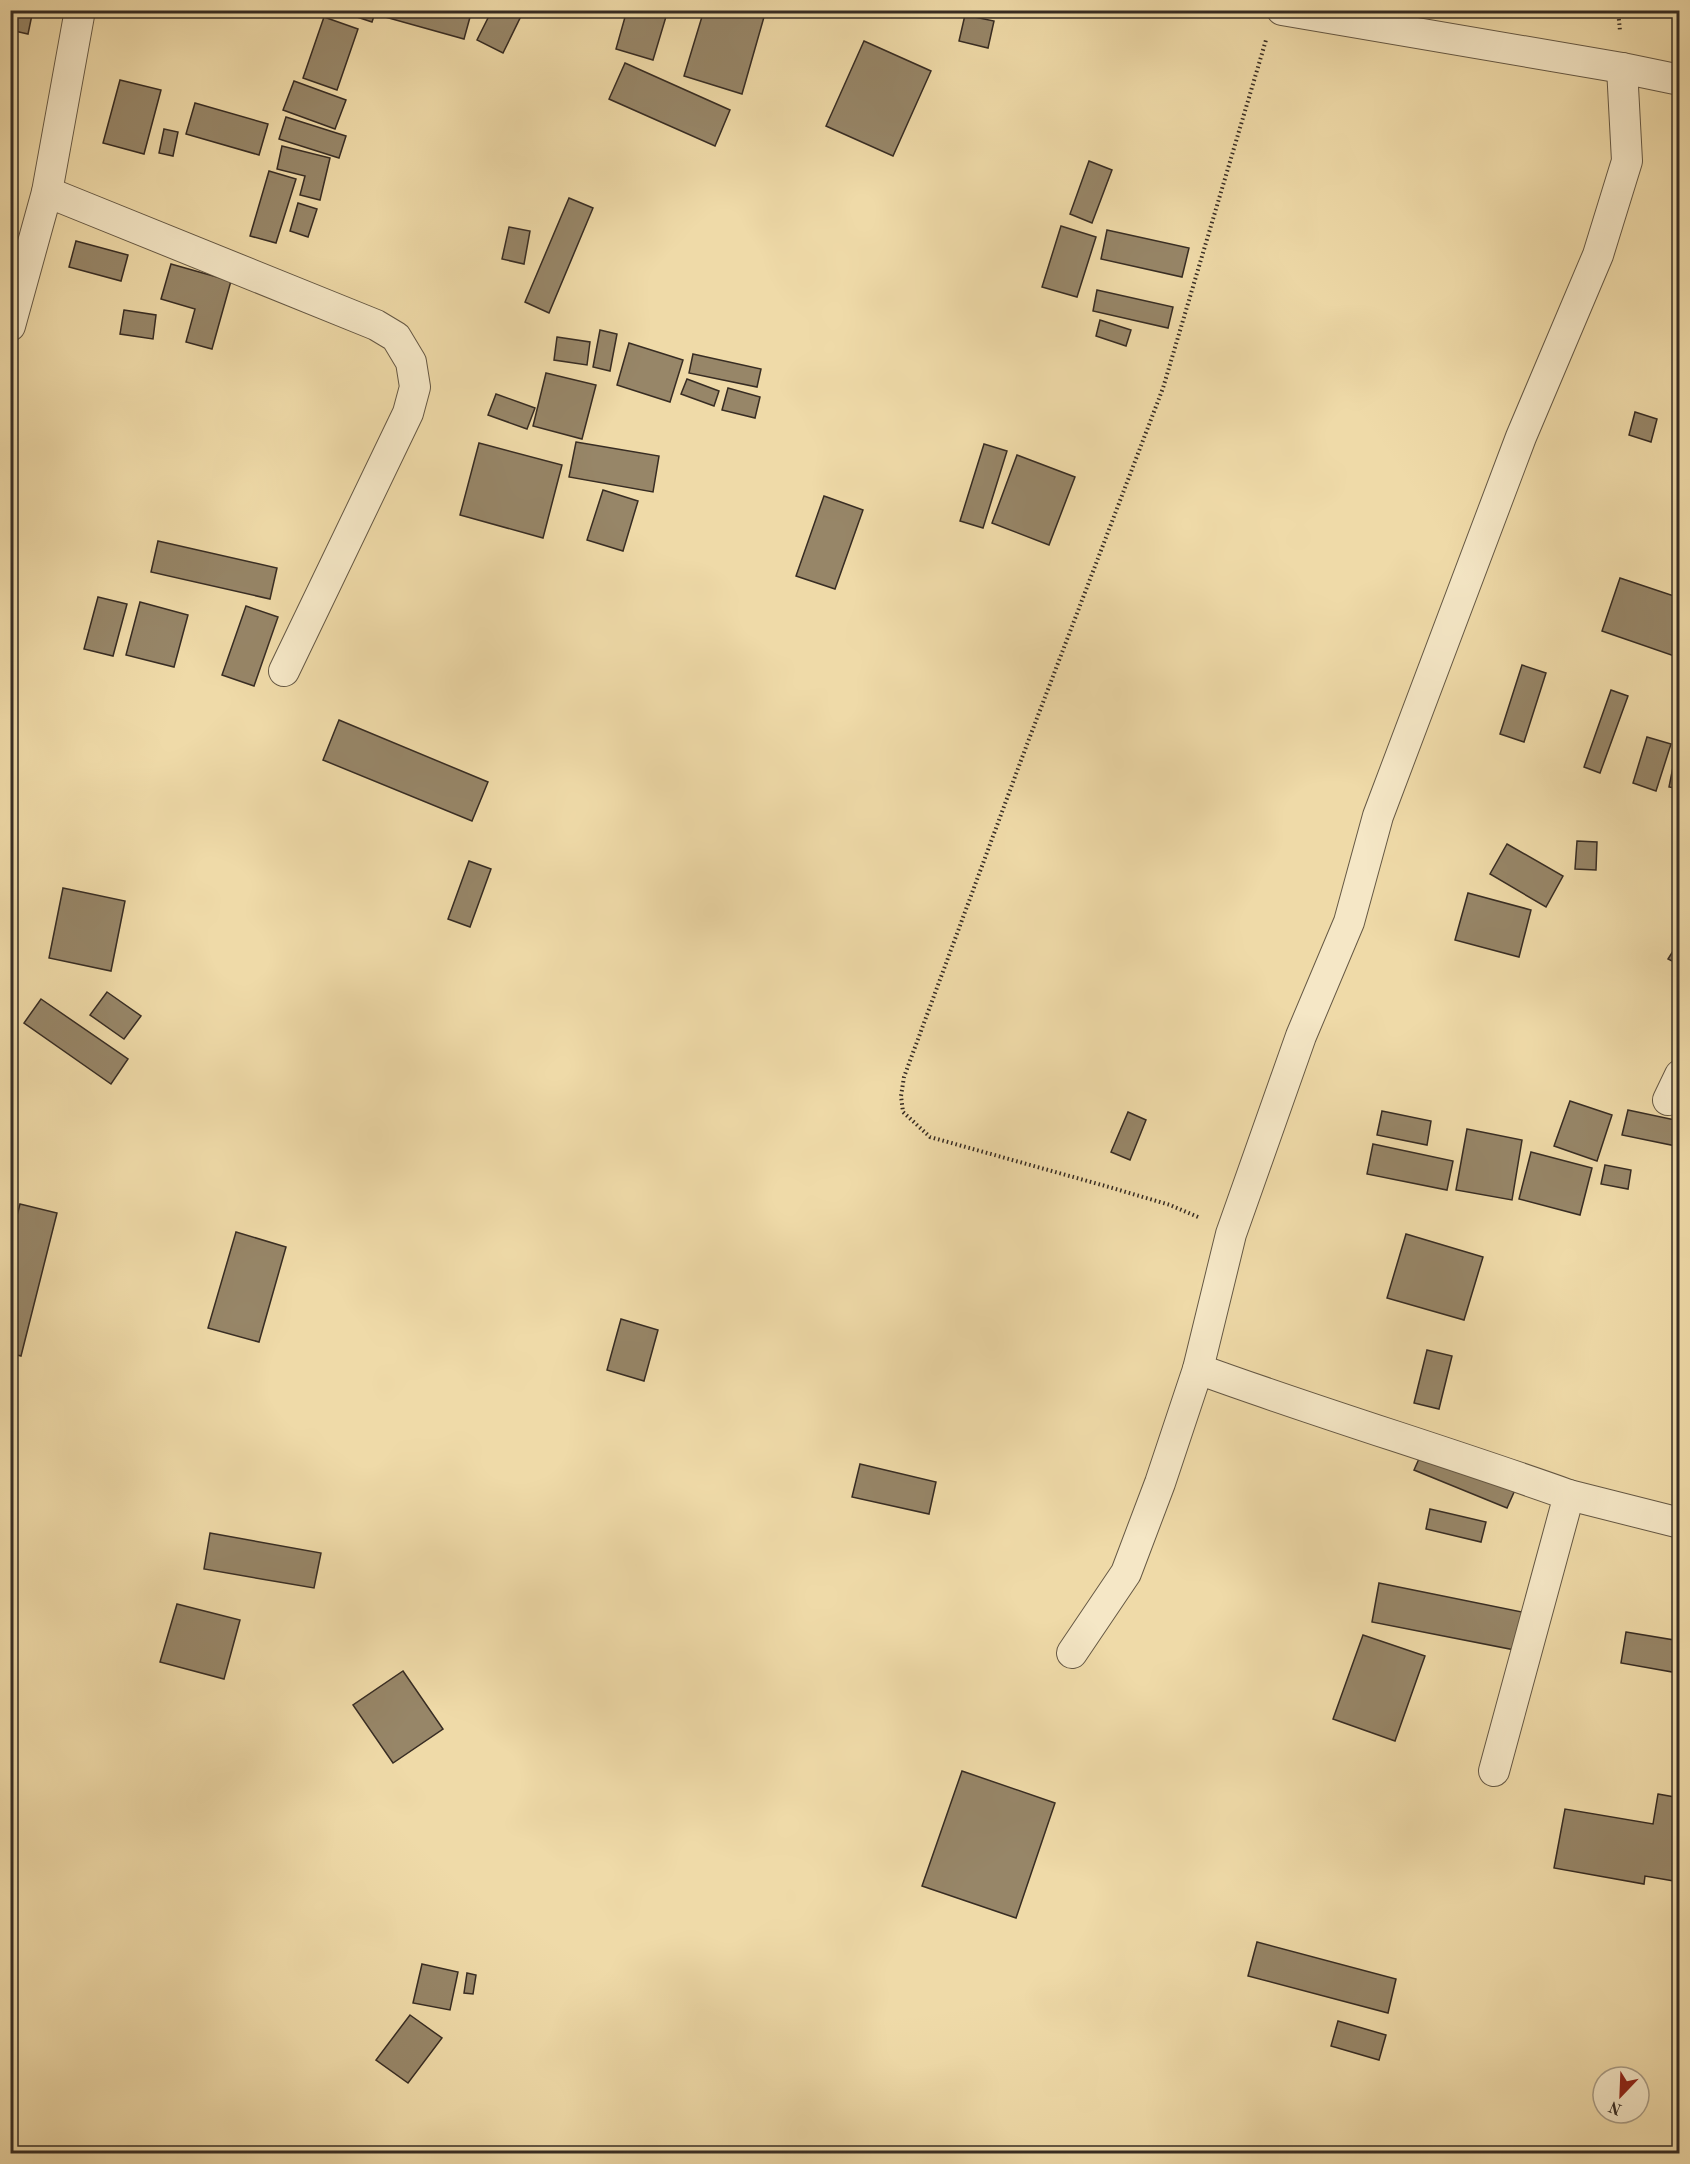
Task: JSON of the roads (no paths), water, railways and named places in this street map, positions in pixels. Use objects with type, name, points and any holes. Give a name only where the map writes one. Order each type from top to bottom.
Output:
[{"type":"street","points":[[10,326],[47,192],[80,10]]},
{"type":"street","points":[[1275,22],[1622,68],[1680,80]]},
{"type":"street","points":[[1072,1653],[1126,1573],[1160,1483],[1198,1369],[1231,1234],[1301,1036],[1349,922],[1378,816],[1521,437],[1598,255],[1627,161],[1622,68]]},
{"type":"street","points":[[47,192],[376,325],[396,337],[411,362],[416,387],[408,412],[284,671]]},
{"type":"street","points":[[1198,1369],[1282,1400],[1569,1495],[1680,1523]]},
{"type":"street","points":[[1494,1771],[1569,1495]]}]
